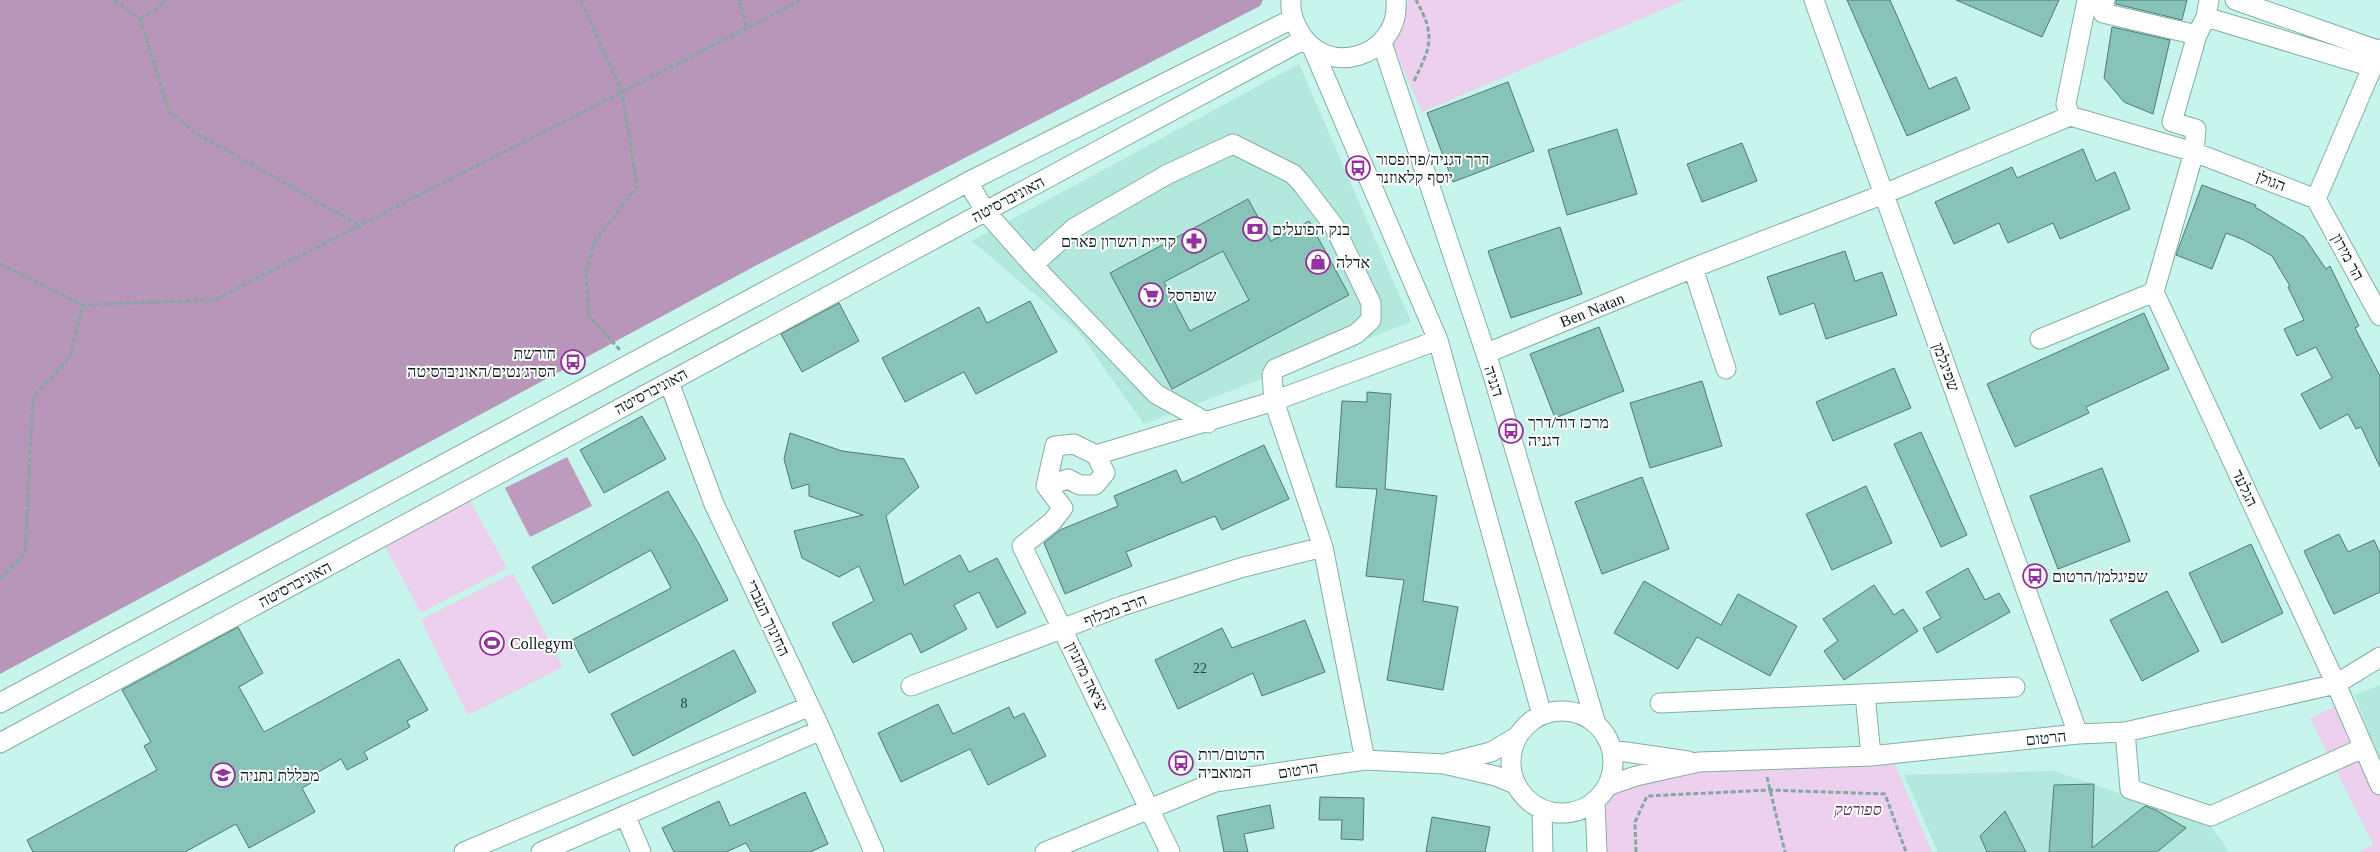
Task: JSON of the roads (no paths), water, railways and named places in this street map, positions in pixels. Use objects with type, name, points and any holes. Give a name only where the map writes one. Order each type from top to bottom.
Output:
[{"type":"street","points":[[1291,0],[1292,19],[1308,44],[1438,340],[1542,715]]},
{"type":"street","points":[[1308,44],[1330,57],[1348,58],[1366,54],[1382,42],[1392,27],[1397,10],[1396,0]]},
{"type":"street","name":"שפיגלמן","points":[[1814,0],[2078,734]]},
{"type":"street","points":[[1884,194],[2070,116],[2066,104],[2086,0]]},
{"type":"street","points":[[2105,0],[2103,13],[2197,35]]},
{"type":"street","points":[[2235,0],[2378,54]]},
{"type":"street","points":[[2040,339],[2154,292],[2194,152],[2196,129],[2172,122],[2197,35],[2207,8],[2378,54]]},
{"type":"street","name":"האוניברסיטה","points":[[0,703],[968,182],[1292,19]]},
{"type":"street","name":"דגניה","points":[[1382,42],[1492,372],[1596,724]]},
{"type":"street","name":"האוניברסיטה","points":[[0,743],[985,211],[1308,44]]},
{"type":"street","points":[[2316,198],[2378,54]]},
{"type":"street","name":"הגולן","points":[[2070,116],[2194,152],[2316,198]]},
{"type":"street","points":[[1033,265],[1074,228],[1168,174],[1234,144],[1293,174],[1334,226],[1370,303],[1371,320],[1356,334],[1275,369],[1272,375],[1274,401],[1323,547],[1366,760]]},
{"type":"street","points":[[968,182],[985,211],[1033,265],[1156,394],[1208,423]]},
{"type":"street","name":"Ben Natan","points":[[1492,351],[1693,268],[1884,194]]},
{"type":"street","name":"הר מירון","points":[[2316,198],[2380,316]]},
{"type":"street","points":[[1693,268],[1726,369]]},
{"type":"street","name":"הגלעד","points":[[2154,292],[2336,684],[2380,786]]},
{"type":"street","points":[[1096,455],[1208,423],[1274,401],[1438,340]]},
{"type":"street","name":"החינוך העברי","points":[[669,382],[714,504],[810,706],[874,852]]},
{"type":"street","points":[[1074,444],[1096,455],[1106,473],[1095,485],[1080,484],[1068,479],[1046,486],[1055,446],[1074,444]]},
{"type":"street","name":"יציאה מחניון","points":[[1046,486],[1063,508],[1052,522],[1022,546],[1064,629],[1170,852]]},
{"type":"street","name":"הרב מכלוף","points":[[911,686],[1122,606],[1222,574],[1323,547]]},
{"type":"street","name":"הרטום","points":[[1612,750],[1699,762],[1762,760],[1871,756],[2078,734],[2125,732],[2336,684],[2380,657]]},
{"type":"street","points":[[1660,703],[2015,687]]},
{"type":"street","points":[[1865,694],[1871,756]]},
{"type":"street","points":[[464,852],[810,706]]},
{"type":"street","points":[[1597,852],[1601,793],[1611,775],[1612,750],[1603,731],[1596,724],[1579,714],[1560,711],[1542,715],[1530,722],[1518,736],[1510,760],[1515,784],[1522,795],[1542,810],[1553,813],[1575,811],[1601,793]]},
{"type":"street","points":[[541,852],[821,730]]},
{"type":"street","points":[[2125,732],[2130,789],[2211,816],[2363,748]]},
{"type":"street","name":"הרטום","points":[[1444,764],[1491,752],[1518,736]]},
{"type":"street","name":"הרטום","points":[[1046,852],[1215,782],[1366,760],[1444,764],[1496,776],[1515,784]]},
{"type":"street","name":"הרטום","points":[[1601,793],[1636,776],[1699,762]]},
{"type":"street","points":[[1542,810],[1543,852]]},
{"type":"street","points":[[625,815],[641,852]]},
{"type":"place","name":"דרך דגניה/פרופסור יוסף קלאוזנר","points":[[1358,168]]},
{"type":"place","name":"בנק הפועלים","points":[[1255,229]]},
{"type":"place","name":"קריית השרון פארם","points":[[1194,241]]},
{"type":"place","name":"אדלה","points":[[1318,262]]},
{"type":"place","name":"שופרסל","points":[[1151,295]]},
{"type":"place","name":"חורשת הסרג׳נטים/האוניברסיטה","points":[[573,362]]},
{"type":"place","name":"מרכז דוד/דרך דגניה","points":[[1511,431]]},
{"type":"place","name":"שפיגלמן/הרטום","points":[[2035,576]]},
{"type":"place","name":"Collegym","points":[[492,643]]},
{"type":"place","name":"הרטום/רות המואביה","points":[[1181,763]]},
{"type":"place","name":"מכללת נתניה","points":[[223,775]]},
{"type":"park label","name":"ספורטק","points":[[1858,809]]}]
